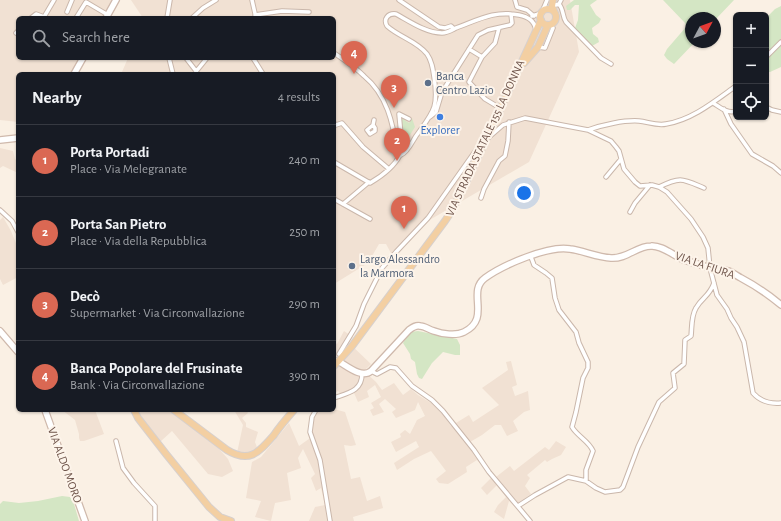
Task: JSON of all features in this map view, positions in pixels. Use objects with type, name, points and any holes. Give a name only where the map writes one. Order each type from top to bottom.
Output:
[{"type":"main road","points":[[107,16],[116,0]]},
{"type":"main road","points":[[550,27],[543,23],[542,15],[552,4]]},
{"type":"main road","points":[[526,57],[538,47],[556,20],[556,15],[552,4]]},
{"type":"main road","name":"VIA STRADA STATALE 155 LA DONNA","points":[[338,359],[445,221],[526,57],[530,42],[542,15],[552,4]]},
{"type":"main road","points":[[530,42],[538,47]]},
{"type":"main road","points":[[75,72],[82,60]]},
{"type":"main road","points":[[0,140],[16,138]]},
{"type":"main road","name":"VIA LA FIURA","points":[[362,374],[367,374],[371,371],[409,330],[415,326],[421,326],[435,332],[446,334],[463,333],[475,321],[479,312],[477,292],[480,282],[496,271],[513,263],[556,248],[570,249],[600,256],[618,258],[651,246],[658,247],[683,259],[710,268],[729,271],[762,290],[781,305]]},
{"type":"main road","points":[[0,331],[16,350]]},
{"type":"main road","points":[[338,359],[362,374]]},
{"type":"main road","name":"VIA ALDO MORO","points":[[46,412],[85,521]]},
{"type":"main road","points":[[135,412],[138,418],[209,508],[220,517],[231,521]]},
{"type":"main road","points":[[177,412],[227,450],[234,454],[246,457],[253,455],[264,447],[292,412]]},
{"type":"street","points":[[45,16],[54,0]]},
{"type":"street","points":[[67,12],[72,0]]},
{"type":"street","points":[[167,16],[170,0]]},
{"type":"street","points":[[194,16],[203,8],[216,0]]},
{"type":"street","points":[[252,0],[256,16],[282,11],[309,12]]},
{"type":"street","points":[[399,0],[439,27],[445,28],[451,26],[454,29]]},
{"type":"street","points":[[515,0],[517,6],[527,10],[534,23],[536,31]]},
{"type":"street","points":[[542,15],[547,0]]},
{"type":"street","points":[[77,16],[87,1],[107,16]]},
{"type":"street","points":[[552,4],[560,2],[564,20],[601,58],[611,64]]},
{"type":"street","points":[[343,204],[369,182],[370,183],[375,180],[389,169],[400,154],[404,153],[430,117],[435,106],[436,95],[432,67],[429,58],[420,47],[390,29],[385,20],[386,17],[396,14],[429,31],[442,33],[491,15],[511,14],[530,17],[542,15]]},
{"type":"street","points":[[430,117],[436,112],[442,92],[478,35],[510,25],[512,23],[511,14]]},
{"type":"street","points":[[530,17],[542,15]]},
{"type":"street","points":[[500,28],[495,43],[482,57],[469,82],[485,100],[500,108]]},
{"type":"street","points":[[769,54],[781,42]]},
{"type":"street","points":[[469,49],[482,57]]},
{"type":"street","points":[[336,55],[364,76],[379,92],[390,117],[397,151],[400,154]]},
{"type":"street","points":[[170,60],[172,72]]},
{"type":"street","points":[[187,60],[195,72],[205,60]]},
{"type":"street","points":[[254,60],[262,72]]},
{"type":"street","points":[[588,130],[606,124],[634,121],[661,125],[667,124],[687,118],[713,103],[733,88]]},
{"type":"street","points":[[713,103],[727,112],[733,112]]},
{"type":"street","points":[[769,108],[781,112]]},
{"type":"street","points":[[724,109],[731,124],[752,154],[773,166],[781,173]]},
{"type":"street","points":[[396,142],[401,136],[399,114],[409,119]]},
{"type":"street","points":[[338,359],[356,326],[370,293],[385,264],[421,226],[476,150],[499,128],[509,122],[529,118],[588,130],[611,142],[619,151],[624,169],[635,182],[640,186],[650,185],[660,187],[667,192],[685,211],[703,237],[708,248],[710,268],[715,282],[717,295],[728,309],[731,318],[744,342],[753,393],[766,402],[772,404],[781,403]]},
{"type":"street","points":[[336,124],[342,122],[363,147],[389,169]]},
{"type":"street","points":[[481,198],[484,189],[499,161],[504,156],[508,141],[509,122]]},
{"type":"street","points":[[606,177],[621,159]]},
{"type":"street","points":[[336,163],[369,182]]},
{"type":"street","points":[[660,187],[674,180],[684,179],[704,188]]},
{"type":"street","points":[[630,212],[635,203],[650,185]]},
{"type":"street","points":[[336,200],[370,219]]},
{"type":"street","points":[[0,210],[12,221],[16,228]]},
{"type":"street","points":[[531,257],[534,265],[546,272],[552,278],[554,298],[559,310],[576,332],[579,343],[588,362],[588,368],[583,378],[572,427],[576,433],[590,445],[593,451],[586,470],[586,481]]},
{"type":"street","points":[[518,506],[538,492],[568,477],[586,481],[596,488],[606,492],[616,491],[623,487],[638,447],[659,402],[675,388],[673,373],[684,364],[685,340],[691,336],[694,310],[711,291],[715,282]]},
{"type":"street","points":[[371,371],[377,374],[390,367],[396,368],[419,393],[432,400],[443,411],[474,450],[489,472],[530,521]]},
{"type":"street","points":[[336,397],[352,392],[357,388],[360,384],[362,374]]},
{"type":"street","points":[[315,412],[312,417],[310,432],[320,460],[330,521]]},
{"type":"street","points":[[116,441],[124,468],[134,483],[154,506],[155,521]]},
{"type":"shaded area","points":[[0,0],[114,0],[105,16],[16,16],[16,60],[79,60],[72,72],[16,72],[16,122],[0,120]]},
{"type":"shaded area","points":[[131,0],[570,0],[579,52],[529,162],[421,225],[392,255],[386,244],[379,244],[368,263],[336,283],[336,72],[122,72],[127,60],[336,60],[336,16],[142,16]]},
{"type":"shaded area","points":[[0,148],[13,151],[16,160],[16,172],[3,166],[0,168]]},
{"type":"shaded area","points":[[3,217],[16,243],[16,278],[3,285],[0,279],[0,220]]},
{"type":"shaded area","points":[[344,331],[353,337],[349,343],[371,364],[364,371],[382,390],[394,383],[403,395],[411,389],[431,403],[444,416],[451,426],[469,415],[473,422],[499,405],[482,388],[508,370],[506,362],[511,361],[517,385],[512,387],[515,396],[528,391],[530,410],[524,412],[513,421],[518,431],[507,436],[501,425],[495,425],[470,442],[496,477],[510,466],[514,471],[545,447],[549,450],[556,441],[566,447],[561,455],[547,462],[545,460],[527,475],[530,478],[525,486],[531,494],[514,506],[509,501],[504,519],[494,512],[498,505],[506,497],[497,485],[487,495],[481,488],[492,477],[477,460],[466,467],[467,472],[448,484],[439,483],[436,479],[446,471],[431,451],[414,459],[397,470],[394,463],[419,447],[416,441],[396,452],[391,442],[401,437],[400,434],[405,430],[410,434],[417,420],[425,416],[418,402],[415,410],[396,418],[392,412],[396,409],[385,399],[379,404],[384,412],[373,416],[370,410],[374,408],[371,403],[381,397],[375,385],[367,391],[369,397],[358,402],[354,393],[343,397],[338,391],[336,392],[336,343],[337,344]]},
{"type":"shaded area","points":[[336,410],[345,412],[356,445],[344,445],[351,479],[360,477],[367,501],[380,496],[383,508],[353,517],[354,521],[309,521],[315,507],[325,505],[321,488],[316,491],[311,478],[315,474],[303,449],[298,458],[301,468],[287,473],[291,500],[275,503],[271,521],[255,517],[261,501],[246,498],[252,462],[261,457],[289,423],[299,446],[313,436],[311,431],[313,421],[318,412],[336,412]]},
{"type":"shaded area","points":[[65,412],[96,412],[104,434],[80,441],[75,420]]},
{"type":"shaded area","points":[[138,412],[175,412],[214,443],[228,459],[233,471],[222,477],[208,474],[172,431],[160,442]]},
{"type":"shaded area","points":[[235,412],[248,413],[242,418],[246,423],[246,427],[258,432],[255,442],[258,450],[237,453],[243,425]]},
{"type":"green space","points":[[574,0],[597,0],[590,5],[596,15],[601,19],[599,23],[592,28],[593,34],[598,38],[599,42],[592,46],[575,28],[578,20],[579,5],[575,5],[570,10],[567,10],[566,6]]},
{"type":"green space","points":[[663,0],[734,0],[721,14],[721,12],[685,12],[685,23]]},
{"type":"green space","points":[[781,6],[781,67],[769,72],[769,15]]},
{"type":"green space","points":[[685,28],[685,48],[689,48],[674,64],[664,55],[667,49]]},
{"type":"green space","points":[[397,115],[409,123],[412,118],[415,127],[401,149],[398,148],[397,143],[401,135]]},
{"type":"green space","points":[[418,331],[457,339],[460,345],[460,355],[443,352],[432,363],[422,379],[419,378],[415,362],[411,359],[410,354],[403,343],[410,332]]},
{"type":"green space","points":[[62,496],[70,497],[74,504],[79,521],[0,521],[0,504],[3,501],[19,503]]},
{"type":"place","name":"Banca Popolare del Frusinate","points":[[354,74]]},
{"type":"place","name":"Banca Centro Lazio","points":[[428,83]]},
{"type":"place","name":"Decò","points":[[394,108]]},
{"type":"place","name":"Explorer","points":[[440,117]]},
{"type":"place","name":"Porta San Pietro","points":[[397,161]]},
{"type":"place","name":"Porta Portadi","points":[[404,229]]},
{"type":"place","name":"Largo Alessandro la Marmora","points":[[352,266]]}]
